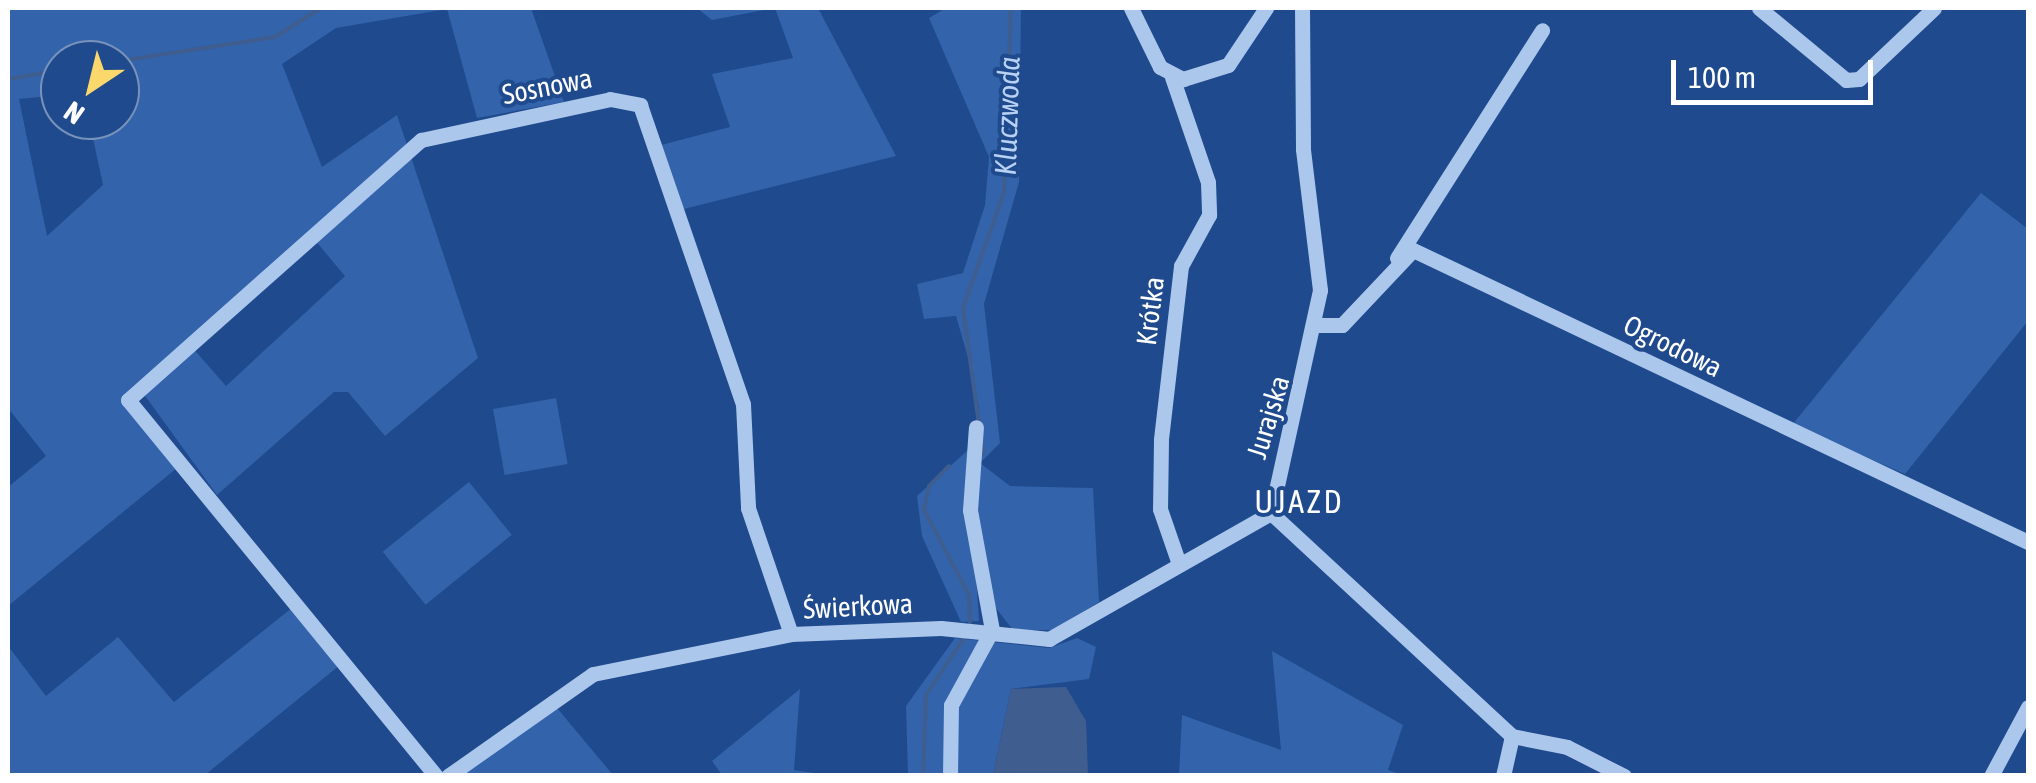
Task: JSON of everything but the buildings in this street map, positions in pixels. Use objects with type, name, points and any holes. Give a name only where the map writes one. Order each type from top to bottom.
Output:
[{"type":"street","name":"Krótka","points":[[1130,8],[1172,77],[1208,182],[1209,214],[1181,266],[1161,440],[1160,509],[1178,561]]},
{"type":"street","points":[[1172,77],[1228,65],[1266,8]]},
{"type":"street","name":"Jurajska","points":[[1271,513],[1317,326],[1302,8]]},
{"type":"street","points":[[1759,8],[1846,80],[1860,79],[1934,8]]},
{"type":"street","points":[[1317,326],[1342,325],[1362,308],[1542,30]]},
{"type":"street","name":"Sosnowa","points":[[436,776],[128,400],[410,145],[628,98],[648,125],[743,404],[748,508],[791,634]]},
{"type":"street","name":"Ogrodowa","points":[[1397,258],[1413,250],[1438,259],[2028,542]]},
{"type":"street","points":[[950,776],[952,706],[992,630],[970,510],[976,427]]},
{"type":"street","points":[[1271,513],[1512,736],[1566,747],[1624,776]]},
{"type":"street","name":"Świerkowa","points":[[448,776],[593,674],[791,634],[992,630],[1049,639],[1178,561],[1271,513]]},
{"type":"street","points":[[1992,776],[2028,707]]},
{"type":"street","points":[[1503,776],[1512,736]]},
{"type":"shaded area","points":[[8,8],[531,8],[564,102],[477,118],[447,9],[336,28],[282,64],[322,167],[397,115],[478,358],[385,436],[348,392],[334,392],[217,495],[143,393],[191,346],[226,386],[345,276],[308,232],[125,397],[177,468],[8,606],[8,487],[46,456],[8,408]]},
{"type":"shaded area","points":[[697,8],[775,8],[712,20]]},
{"type":"shaded area","points":[[775,8],[818,8],[896,156],[680,210],[661,145],[730,127],[712,74],[793,58]]},
{"type":"shaded area","points":[[946,8],[1021,8],[1019,182],[984,304],[1000,443],[980,463],[1010,486],[1093,488],[1099,602],[1054,630],[1013,630],[991,602],[976,537],[979,408],[971,368],[956,316],[924,319],[917,284],[963,273],[985,205],[989,157],[929,18]]},
{"type":"shaded area","points":[[1981,193],[2028,229],[2028,321],[1905,474],[1792,425]]},
{"type":"shaded area","points":[[556,398],[568,464],[505,475],[493,409]]},
{"type":"shaded area","points":[[968,450],[979,621],[961,622],[922,536],[917,496]]},
{"type":"shaded area","points":[[469,482],[512,535],[426,605],[383,552]]},
{"type":"shaded area","points":[[293,607],[340,665],[205,775],[8,775],[8,646],[46,696],[118,637],[174,702]]},
{"type":"shaded area","points":[[955,638],[1049,648],[1077,638],[1096,647],[1089,679],[1011,689],[993,775],[908,775],[906,706]]},
{"type":"shaded area","points":[[1272,651],[1403,725],[1388,770],[1402,775],[1179,775],[1182,715],[1281,750]]},
{"type":"shaded area","points":[[1066,687],[1086,721],[1088,775],[993,775],[1011,689]]},
{"type":"shaded area","points":[[800,689],[794,770],[826,775],[722,775],[712,761]]},
{"type":"shaded area","points":[[552,702],[613,775],[458,776]]},
{"type":"waterway","points":[[140,58],[275,37],[321,8]]},
{"type":"waterway","name":"Kluczwoda","points":[[983,453],[963,308],[1004,192],[1011,8]]},
{"type":"waterway","points":[[8,79],[40,73]]},
{"type":"waterway","name":"Kluczwoda","points":[[949,466],[929,486],[924,510],[969,595],[970,622]]},
{"type":"waterway","name":"Kluczwoda","points":[[923,776],[926,695],[966,635]]},
{"type":"district","name":"UJAZD","points":[[1299,502]]}]
